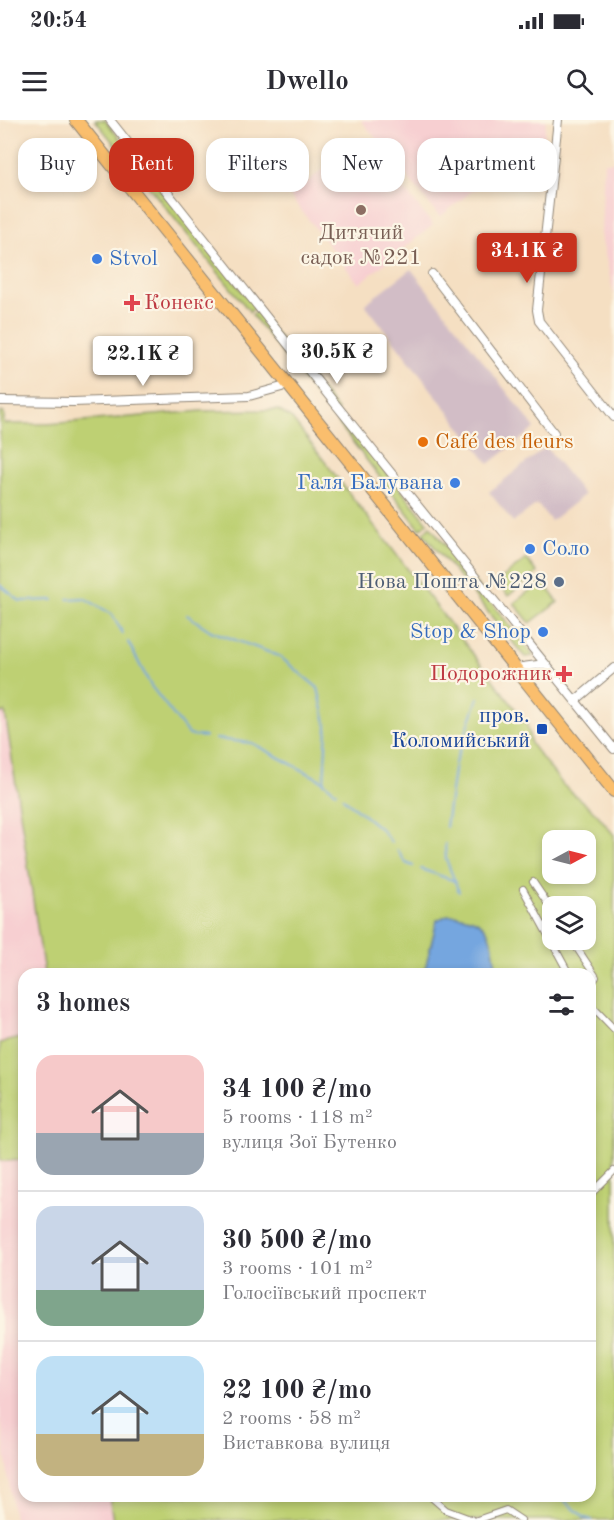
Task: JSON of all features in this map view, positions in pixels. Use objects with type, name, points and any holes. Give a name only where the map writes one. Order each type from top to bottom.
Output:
[{"type":"highway","points":[[76,120],[614,791]]},
{"type":"street","points":[[110,120],[614,749]]},
{"type":"street","points":[[558,120],[537,310],[539,321],[614,417]]},
{"type":"street","points":[[432,274],[554,432]]},
{"type":"street","points":[[0,401],[66,402],[249,396],[289,385]]},
{"type":"street","points":[[515,668],[545,664]]},
{"type":"street","points":[[576,700],[614,668]]},
{"type":"street","points":[[533,882],[542,896]]},
{"type":"street","points":[[523,890],[566,968]]},
{"type":"street","points":[[578,950],[590,968]]},
{"type":"street","points":[[596,1010],[614,1029]]},
{"type":"street","points":[[596,1186],[614,1171]]},
{"type":"street","points":[[437,1502],[446,1510],[475,1520],[506,1510],[521,1520]]},
{"type":"shaded area","points":[[361,120],[546,120],[544,138],[417,138],[417,189],[405,174],[405,138],[376,138]]},
{"type":"shaded area","points":[[604,162],[614,162],[614,295],[601,236]]},
{"type":"shaded area","name":"Дитячий садок №221","points":[[321,171],[321,192],[405,192],[405,190],[433,225],[359,284],[290,196],[295,192],[309,192],[309,181]]},
{"type":"shaded area","points":[[420,192],[471,192],[440,217]]},
{"type":"shaded area","points":[[411,269],[535,428],[489,464],[365,304]]},
{"type":"shaded area","points":[[546,447],[584,495],[551,521],[537,504],[513,522],[489,492]]},
{"type":"shaded area","points":[[5,712],[43,968],[18,968],[18,1038],[0,1043],[0,713]]},
{"type":"shaded area","points":[[18,1160],[18,1502],[110,1502],[113,1520],[14,1520],[0,1417],[0,1161]]},
{"type":"green space","points":[[95,120],[105,120],[119,138],[110,138]]},
{"type":"green space","points":[[153,192],[163,192],[255,307],[250,312]]},
{"type":"green space","points":[[257,310],[338,411],[332,416],[252,315]]},
{"type":"green space","points":[[278,410],[292,419],[527,724],[531,744],[563,785],[597,814],[614,835],[614,1520],[113,1520],[110,1502],[596,1502],[596,968],[43,968],[5,712],[0,713],[0,412],[4,413],[4,424],[48,424],[202,411]]},
{"type":"green space","points":[[340,415],[428,523],[420,529],[335,419]]},
{"type":"green space","points":[[430,526],[534,656],[525,657],[423,533]]},
{"type":"green space","points":[[526,559],[537,573],[508,596],[497,582]]},
{"type":"green space","points":[[542,581],[558,602],[530,623],[514,603]]},
{"type":"green space","points":[[18,1038],[18,1160],[0,1161],[0,1043]]},
{"type":"water","points":[[448,915],[462,916],[481,924],[487,930],[490,938],[496,968],[425,968],[437,920]]},
{"type":"waterway","points":[[0,585],[20,601],[54,600]]},
{"type":"waterway","points":[[68,599],[84,598],[112,614],[123,634]]},
{"type":"waterway","points":[[187,615],[211,631],[279,656],[318,688],[327,727],[324,783]]},
{"type":"waterway","points":[[128,642],[151,686],[189,735],[205,737]]},
{"type":"waterway","points":[[446,827],[455,763],[478,698]]},
{"type":"waterway","points":[[216,739],[252,743],[321,780],[336,792]]},
{"type":"waterway","points":[[343,798],[382,830],[391,842]]},
{"type":"waterway","points":[[445,844],[446,859],[459,892]]},
{"type":"waterway","points":[[397,850],[406,863],[413,866]]},
{"type":"waterway","points":[[421,869],[455,881]]},
{"type":"waterway","points":[[566,1502],[585,1518],[592,1520]]},
{"type":"place","name":"Дитячий садок №221","points":[[361,210]]},
{"type":"place","name":"Stvol","points":[[97,259]]},
{"type":"place","name":"Конекс","points":[[132,303]]},
{"type":"place","name":"Café des fleurs","points":[[423,442]]},
{"type":"place","name":"Галя Балувана","points":[[455,483]]},
{"type":"place","name":"Соло","points":[[530,549]]},
{"type":"place","name":"Нова Пошта №228","points":[[559,582]]},
{"type":"place","name":"Stop & Shop","points":[[543,632]]},
{"type":"place","name":"Подорожник","points":[[564,674]]},
{"type":"place","name":"пров. Коломийський","points":[[542,729]]}]
